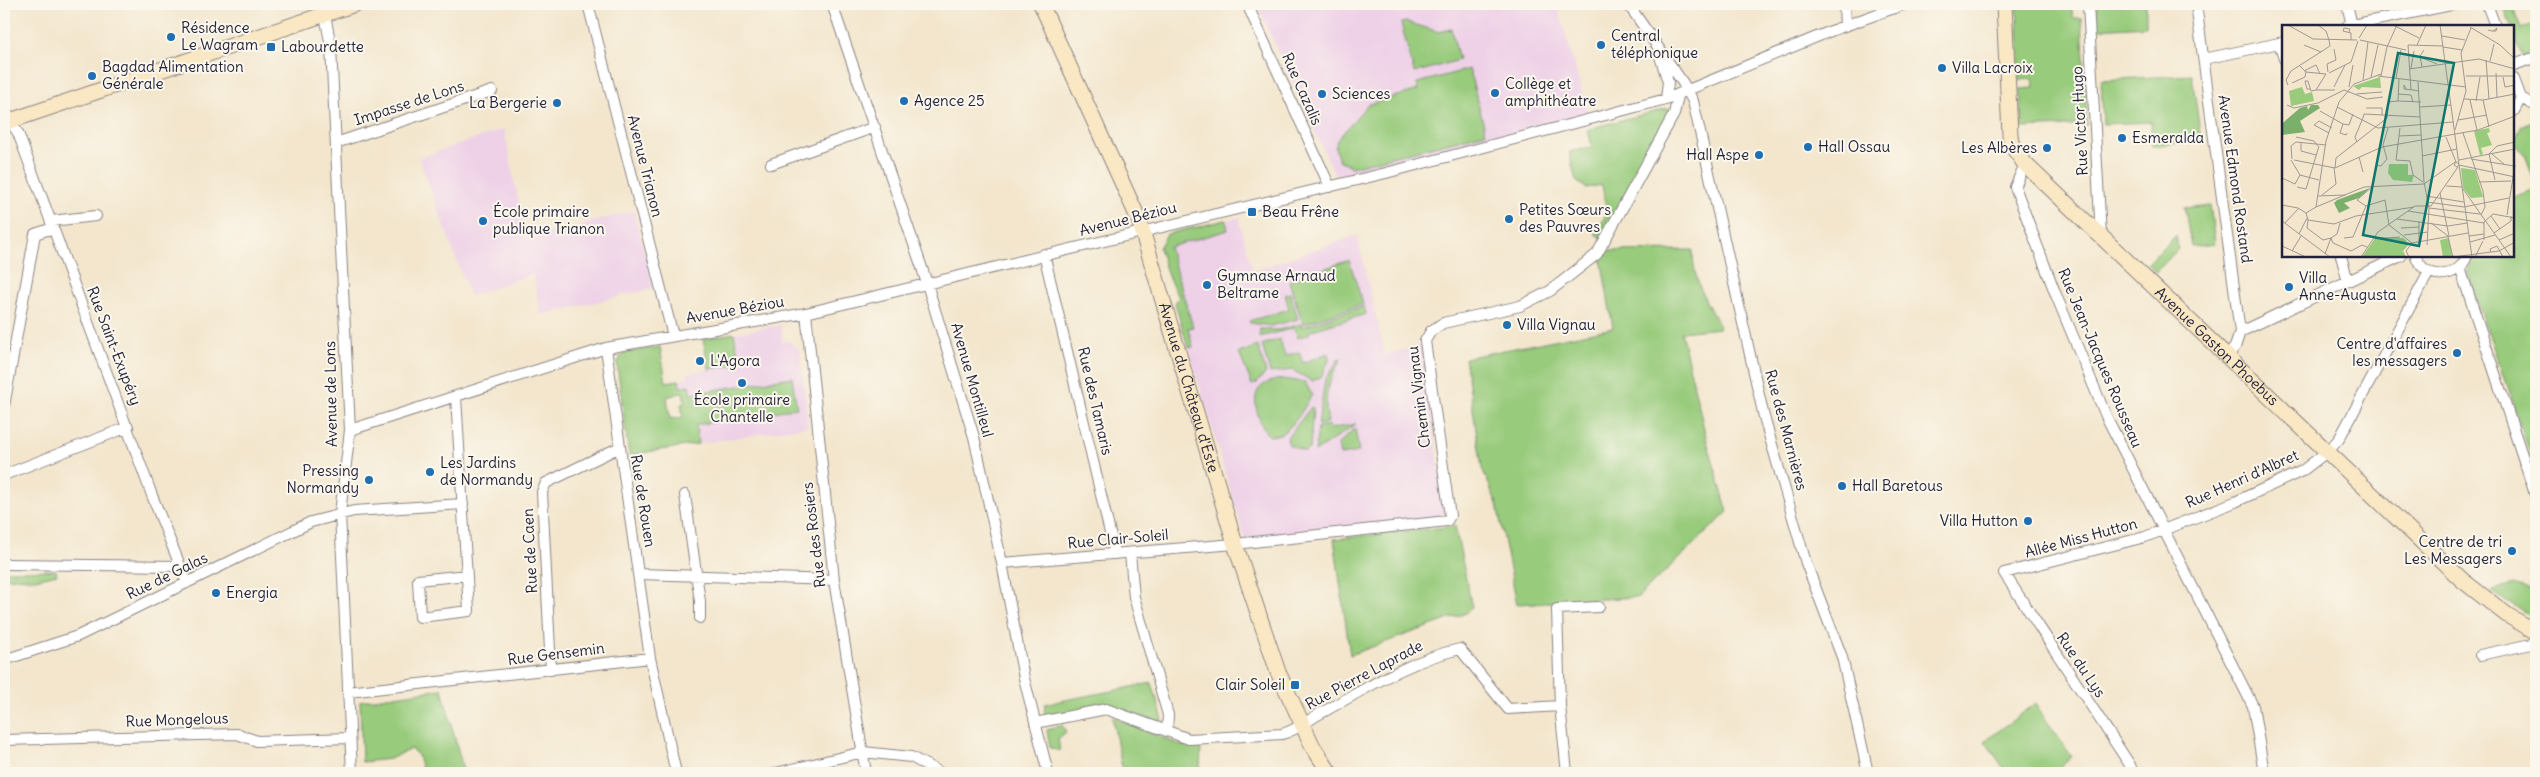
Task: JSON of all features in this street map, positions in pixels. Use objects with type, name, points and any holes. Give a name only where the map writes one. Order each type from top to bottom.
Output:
[{"type":"main road","points":[[6,120],[324,9],[355,4]]},
{"type":"main road","name":"Avenue du Château d'Este","points":[[1041,4],[1142,231],[1235,544],[1278,672],[1302,725],[1330,773]]},
{"type":"main road","name":"Avenue Gaston Phoebus","points":[[2004,4],[2010,135],[2012,146],[2025,164],[2228,355],[2462,580],[2507,615],[2536,632]]},
{"type":"street","name":"Avenue Trianon","points":[[588,4],[673,336]]},
{"type":"street","name":"Avenue Montilleul","points":[[832,4],[927,284],[974,437],[1002,563],[1024,678],[1048,773]]},
{"type":"street","name":"Rue Cazalis","points":[[1247,4],[1330,187]]},
{"type":"street","name":"Rue des Marnières","points":[[1628,4],[1688,91],[1693,102],[1764,417],[1806,563],[1842,658],[1868,773]]},
{"type":"street","points":[[1844,4],[1845,26]]},
{"type":"street","name":"Avenue Béziou","points":[[350,430],[606,348],[806,313],[1044,254],[1330,187],[1678,96],[1845,26],[1905,4]]},
{"type":"street","name":"Rue Victor Hugo","points":[[2088,4],[2101,236]]},
{"type":"street","name":"Avenue Edmond Rostand","points":[[2196,4],[2240,332]]},
{"type":"street","points":[[2347,4],[2350,25]]},
{"type":"street","points":[[2355,25],[2456,4]]},
{"type":"street","points":[[2487,4],[2495,25]]},
{"type":"street","name":"Avenue de Lons","points":[[324,9],[331,47],[350,430],[340,513],[352,773]]},
{"type":"street","points":[[1655,43],[1668,82],[1666,99]]},
{"type":"street","points":[[2204,59],[2281,43]]},
{"type":"street","points":[[2515,65],[2536,57]]},
{"type":"street","points":[[2515,82],[2520,98],[2515,109]]},
{"type":"street","name":"Impasse de Lons","points":[[336,143],[492,91]]},
{"type":"street","name":"Chemin Vignau","points":[[1235,544],[1447,521],[1450,516],[1425,341],[1431,331],[1443,323],[1520,306],[1550,291],[1597,254],[1674,114],[1678,96]]},
{"type":"street","points":[[2520,98],[2536,106]]},
{"type":"street","name":"Rue Saint-Exupéry","points":[[6,120],[18,133],[179,566],[187,583]]},
{"type":"street","points":[[771,164],[874,128]]},
{"type":"street","name":"Rue Jean-Jacques Rousseau","points":[[2025,164],[2016,187],[2052,288],[2106,416],[2253,706],[2264,773]]},
{"type":"street","points":[[4,406],[35,234],[52,225],[96,216]]},
{"type":"street","name":"Rue des Tamaris","points":[[1044,254],[1115,554]]},
{"type":"street","points":[[2342,258],[2348,281]]},
{"type":"street","points":[[2228,355],[2235,347],[2240,332],[2397,258]]},
{"type":"street","points":[[2417,258],[2422,267],[2429,272],[2445,275],[2460,268],[2466,258]]},
{"type":"street","points":[[2460,268],[2536,497]]},
{"type":"street","name":"Rue Henri d'Albret","points":[[2164,530],[2276,484],[2302,471],[2328,451],[2339,439],[2429,272]]},
{"type":"street","name":"Rue des Rosiers","points":[[806,313],[834,580],[866,773]]},
{"type":"street","name":"Rue de Rouen","points":[[606,348],[650,658]]},
{"type":"street","points":[[456,397],[469,611],[420,617],[418,580],[466,575]]},
{"type":"street","points":[[4,473],[128,427]]},
{"type":"street","name":"Rue de Caen","points":[[551,670],[542,492],[546,483],[620,447]]},
{"type":"street","points":[[685,495],[700,618]]},
{"type":"street","name":"Rue de Galas","points":[[4,660],[78,636],[311,522],[340,513],[463,504]]},
{"type":"street","name":"Allée Miss Hutton","points":[[2004,573],[2145,537],[2164,530]]},
{"type":"street","name":"Rue Clair-Soleil","points":[[1002,563],[1235,544]]},
{"type":"street","points":[[1130,553],[1134,597],[1168,715],[1167,731]]},
{"type":"street","points":[[4,564],[179,566]]},
{"type":"street","name":"Rue du Lys","points":[[2004,573],[2130,765],[2133,773]]},
{"type":"street","points":[[639,574],[696,574],[834,580]]},
{"type":"street","points":[[1567,773],[1560,706],[1556,609],[1600,607]]},
{"type":"street","points":[[2480,654],[2536,643]]},
{"type":"street","name":"Rue Pierre Laprade","points":[[1302,725],[1315,716],[1432,655],[1460,649],[1508,709],[1560,706]]},
{"type":"street","points":[[650,658],[676,773]]},
{"type":"street","name":"Rue Gensemin","points":[[348,692],[650,658]]},
{"type":"street","points":[[1036,723],[1111,710],[1189,739],[1282,734],[1293,732],[1302,725]]},
{"type":"street","name":"Rue Mongelous","points":[[4,740],[237,734],[257,741],[350,738]]},
{"type":"street","points":[[776,773],[863,752],[911,757],[941,773]]},
{"type":"shaded area","points":[[1256,4],[1557,4],[1588,113],[1340,177],[1334,173]]},
{"type":"shaded area","name":"École primaire publique Trianon","points":[[504,129],[526,239],[634,211],[654,288],[541,315],[533,274],[470,296],[419,158]]},
{"type":"shaded area","points":[[1240,217],[1240,224],[1253,271],[1357,235],[1385,355],[1423,345],[1445,511],[1442,518],[1383,522],[1245,539],[1175,303],[1179,297],[1169,279],[1159,248],[1167,234]]},
{"type":"shaded area","name":"École primaire Chantelle","points":[[781,325],[782,342],[788,341],[800,350],[808,426],[698,444],[689,386],[680,387],[679,380],[688,378],[687,373],[740,364],[734,333]]},
{"type":"green space","points":[[2017,4],[2071,4],[2073,18],[2082,18],[2087,125],[2022,128],[2020,89],[2034,88],[2033,79],[2020,80]]},
{"type":"green space","points":[[2097,4],[2146,4],[2146,26],[2098,29]]},
{"type":"green space","points":[[2503,4],[2512,4],[2521,29],[2536,23],[2536,52],[2522,56],[2515,37],[2515,25],[2511,25]]},
{"type":"green space","points":[[1407,22],[1439,32],[1451,29],[1459,60],[1414,73],[1401,23]]},
{"type":"green space","points":[[1469,69],[1486,133],[1352,167],[1339,160],[1335,148],[1337,140],[1367,105],[1418,90],[1417,83]]},
{"type":"green space","points":[[2192,75],[2201,140],[2152,146],[2151,122],[2103,124],[2101,80]]},
{"type":"green space","points":[[1668,108],[1670,111],[1602,238],[1595,234],[1607,213],[1602,185],[1586,188],[1576,181],[1569,152],[1592,147],[1588,129]]},
{"type":"green space","points":[[2536,120],[2536,187],[2525,154],[2515,142],[2522,125]]},
{"type":"green space","points":[[2536,189],[2536,471],[2467,271],[2474,258],[2515,258],[2515,197]]},
{"type":"green space","points":[[2210,205],[2215,244],[2191,247],[2185,208]]},
{"type":"green space","points":[[1226,220],[1228,230],[1169,247],[1193,327],[1188,328],[1193,347],[1188,348],[1175,303],[1179,297],[1169,279],[1159,248],[1167,234]]},
{"type":"green space","points":[[2176,235],[2178,249],[2156,272],[2147,264]]},
{"type":"green space","points":[[1693,250],[1693,261],[1698,281],[1705,300],[1720,328],[1681,332],[1707,441],[1728,512],[1638,597],[1517,604],[1497,504],[1482,468],[1465,358],[1613,328],[1601,258],[1603,251]]},
{"type":"green space","points":[[1349,260],[1363,304],[1303,324],[1289,281]]},
{"type":"green space","points":[[1290,293],[1298,319],[1271,326],[1250,323],[1249,321],[1289,309],[1285,294]]},
{"type":"green space","points":[[1364,306],[1366,314],[1309,331],[1309,334],[1298,338],[1295,328],[1259,337],[1260,329],[1278,330],[1301,324],[1302,327]]},
{"type":"green space","points":[[734,333],[740,364],[709,369],[703,339]]},
{"type":"green space","points":[[1280,339],[1285,356],[1299,352],[1303,363],[1328,353],[1329,360],[1321,377],[1312,381],[1292,370],[1270,373],[1262,345]]},
{"type":"green space","points":[[1258,346],[1266,373],[1257,383],[1252,385],[1239,353]]},
{"type":"green space","points":[[660,347],[666,382],[679,380],[680,387],[689,385],[691,394],[792,377],[797,408],[696,425],[698,444],[629,455],[617,364],[623,353]],"holes":[[[683,392],[685,403],[681,404],[683,417],[670,419],[667,397]]]},
{"type":"green space","points":[[1339,359],[1341,360],[1330,381],[1326,397],[1328,422],[1318,425],[1325,380]]},
{"type":"green space","points":[[1282,379],[1305,382],[1312,395],[1290,427],[1284,432],[1270,436],[1264,429],[1258,415],[1256,394],[1262,386],[1274,380]]},
{"type":"green space","points":[[1311,407],[1313,408],[1310,448],[1305,452],[1289,445],[1287,438]]},
{"type":"green space","points":[[1356,424],[1315,452],[1318,427],[1329,425],[1330,429]]},
{"type":"green space","points":[[1355,428],[1359,452],[1340,455],[1338,444]]},
{"type":"green space","points":[[1455,526],[1472,607],[1466,613],[1350,655],[1334,539]]},
{"type":"green space","points":[[56,570],[57,574],[36,579],[4,578],[4,571]]},
{"type":"green space","points":[[2513,585],[2533,591],[2536,590],[2536,619],[2492,592],[2493,590]]},
{"type":"green space","points":[[1152,683],[1162,717],[1161,723],[1113,706],[1047,716],[1044,714],[1045,704]]},
{"type":"green space","points":[[442,689],[464,773],[423,773],[418,755],[411,749],[390,759],[362,762],[360,701]]},
{"type":"green space","points":[[2035,704],[2072,757],[2060,767],[2064,773],[2007,773],[1985,741]]},
{"type":"green space","points":[[1112,717],[1183,746],[1201,745],[1200,773],[1123,773]]},
{"type":"green space","points":[[1062,725],[1066,732],[1058,739],[1060,751],[1050,748],[1047,730]]},
{"type":"place","name":"Résidence Le Wagram","points":[[171,37]]},
{"type":"place","name":"Central téléphonique","points":[[1601,45]]},
{"type":"place","name":"Labourdette","points":[[271,47]]},
{"type":"place","name":"Villa Lacroix","points":[[1942,68]]},
{"type":"place","name":"Bagdad Alimentation Générale","points":[[92,76]]},
{"type":"place","name":"Collège et amphithéatre","points":[[1495,93]]},
{"type":"place","name":"Sciences","points":[[1322,94]]},
{"type":"place","name":"Agence 25","points":[[904,101]]},
{"type":"place","name":"La Bergerie","points":[[557,103]]},
{"type":"place","name":"Esmeralda","points":[[2122,138]]},
{"type":"place","name":"Hall Ossau","points":[[1808,147]]},
{"type":"place","name":"Les Albères","points":[[2047,148]]},
{"type":"place","name":"Hall Aspe","points":[[1759,155]]},
{"type":"place","name":"Beau Frêne","points":[[1252,212]]},
{"type":"place","name":"Petites Sœurs des Pauvres","points":[[1509,219]]},
{"type":"place","name":"École primaire publique Trianon","points":[[483,221]]},
{"type":"place","name":"Gymnase Arnaud Beltrame","points":[[1207,285]]},
{"type":"place","name":"Villa Anne-Augusta","points":[[2289,287]]},
{"type":"place","name":"Villa Vignau","points":[[1507,325]]},
{"type":"place","name":"Centre d'affaires les messagers","points":[[2457,353]]},
{"type":"place","name":"L'Agora","points":[[700,361]]},
{"type":"place","name":"École primaire Chantelle","points":[[742,383]]},
{"type":"place","name":"Les Jardins de Normandy","points":[[430,472]]},
{"type":"place","name":"Pressing Normandy","points":[[369,480]]},
{"type":"place","name":"Hall Baretous","points":[[1842,486]]},
{"type":"place","name":"Villa Hutton","points":[[2028,521]]},
{"type":"place","name":"Centre de tri Les Messagers","points":[[2512,551]]},
{"type":"place","name":"Energia","points":[[216,593]]},
{"type":"place","name":"Clair Soleil","points":[[1295,685]]}]
